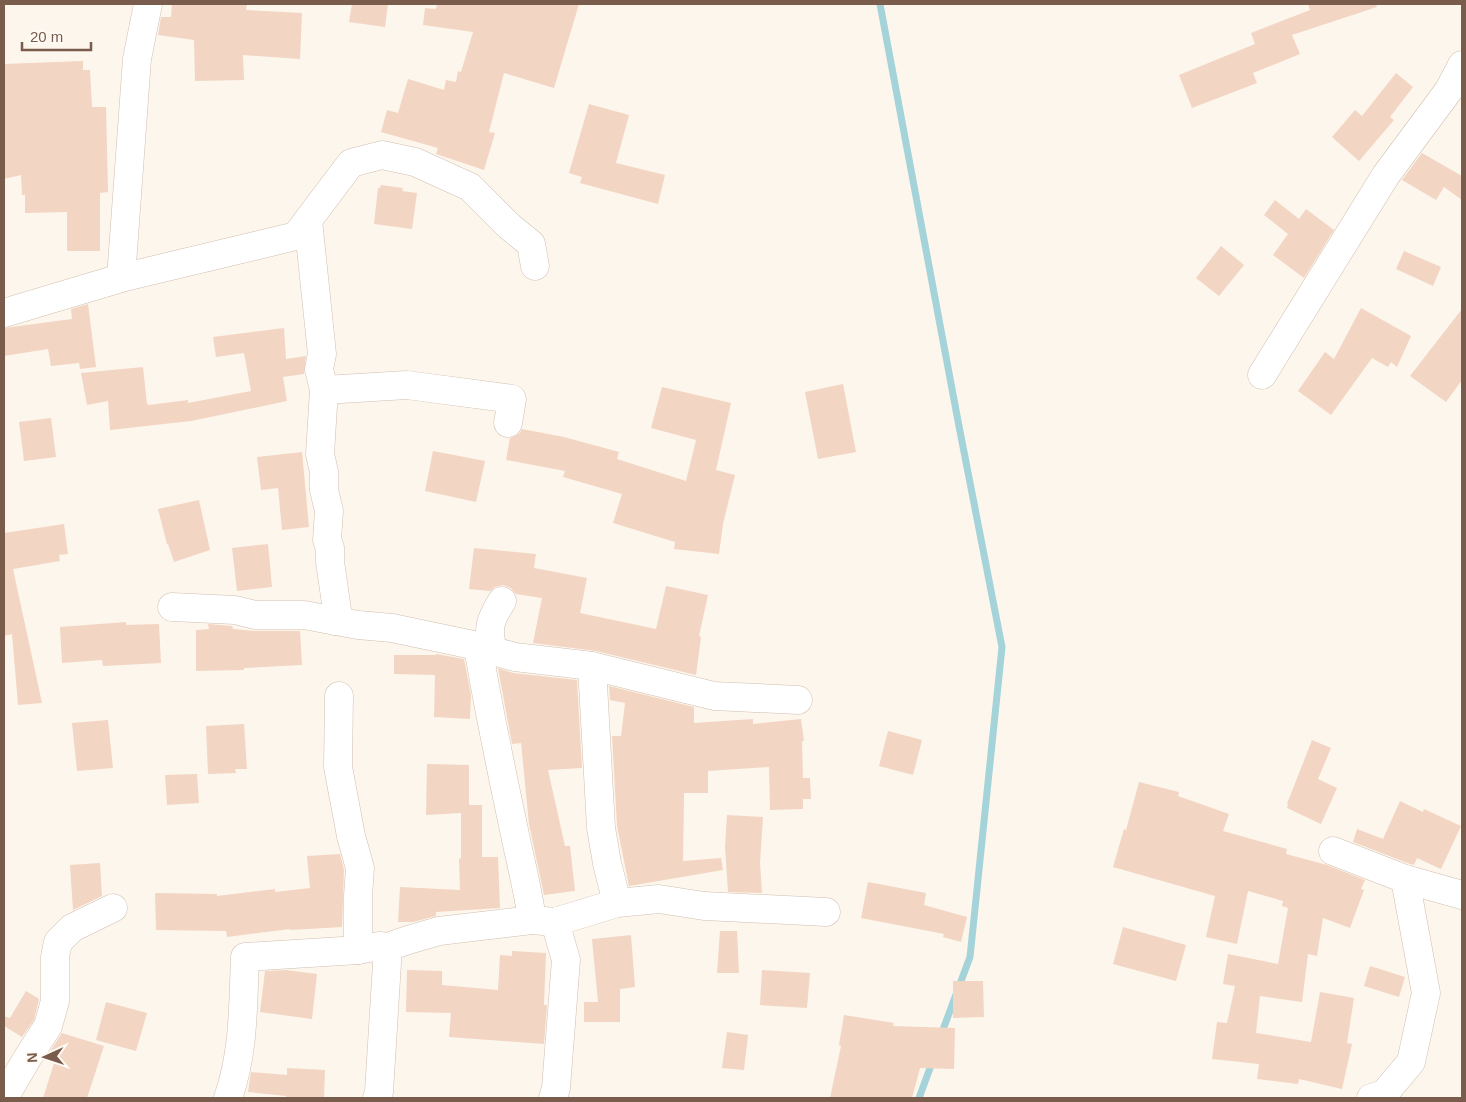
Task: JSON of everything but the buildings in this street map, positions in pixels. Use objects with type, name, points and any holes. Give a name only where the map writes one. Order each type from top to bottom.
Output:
[{"type":"street","points":[[121,278],[137,59],[148,4]]},
{"type":"street","points":[[1262,375],[1386,175],[1449,90],[1462,65]]},
{"type":"street","points":[[4,313],[121,278],[296,236],[351,163],[382,155],[415,162],[470,187],[508,226],[532,244],[534,266]]},
{"type":"street","points":[[308,220],[322,354],[319,369],[324,390],[320,454],[324,472],[324,490],[329,511],[327,540],[330,548],[330,562],[337,610],[335,621]]},
{"type":"street","points":[[324,390],[407,385],[512,399],[508,423]]},
{"type":"street","points":[[502,601],[492,618],[490,639],[486,649],[488,704],[529,894],[566,960],[556,1088],[553,1098]]},
{"type":"street","points":[[172,607],[235,610],[255,615],[304,615],[392,628],[515,657],[592,666],[714,696],[798,700]]},
{"type":"street","points":[[592,666],[601,828],[617,903]]},
{"type":"street","points":[[339,696],[338,766],[351,836],[360,868],[358,950]]},
{"type":"street","points":[[1333,851],[1405,879],[1462,895]]},
{"type":"street","points":[[1371,1098],[1384,1094],[1411,1062],[1426,993],[1405,879]]},
{"type":"street","points":[[228,1098],[236,1075],[240,1048],[245,957],[358,950],[379,946],[388,947],[439,931],[543,921],[617,903],[659,899],[704,906],[826,912]]},
{"type":"street","points":[[4,1098],[48,1026],[55,1001],[55,957],[58,942],[72,928],[113,908]]},
{"type":"street","points":[[377,1098],[379,1092],[388,947]]},
{"type":"waterway","points":[[880,4],[1002,647],[970,957],[941,1035]]},
{"type":"waterway","points":[[919,1098],[933,1060]]}]
